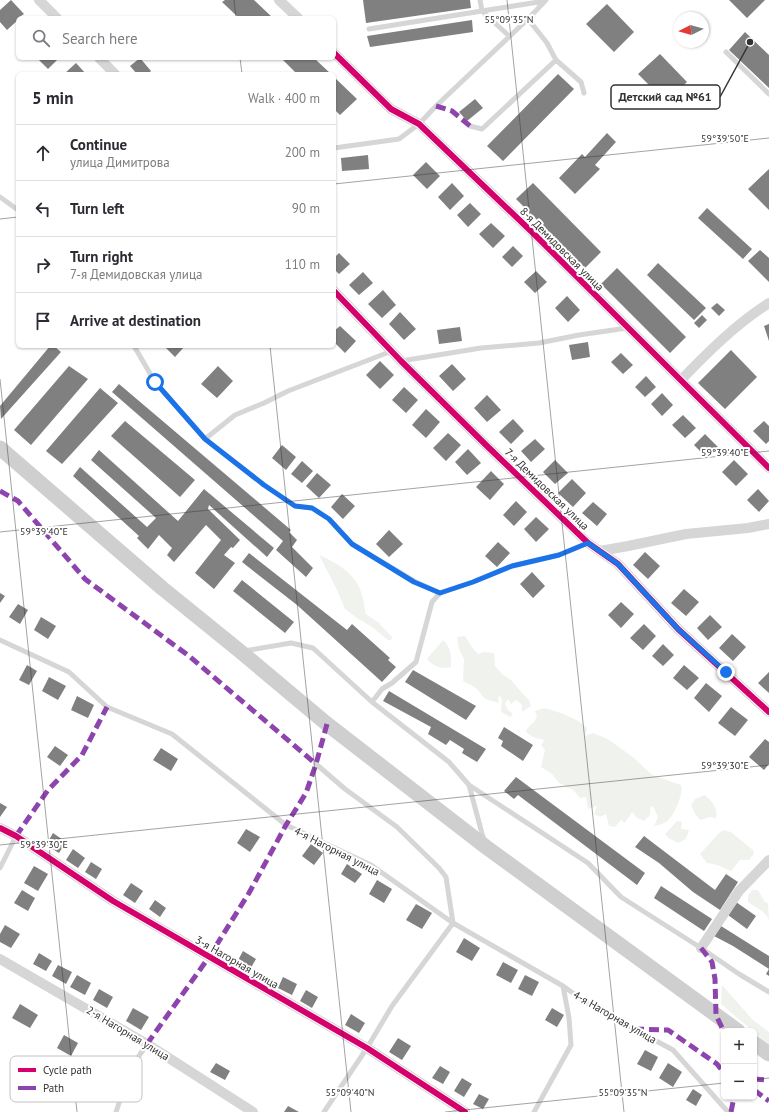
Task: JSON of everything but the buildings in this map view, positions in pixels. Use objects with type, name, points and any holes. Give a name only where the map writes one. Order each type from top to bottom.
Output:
[{"type":"main road","points":[[0,448],[162,588],[242,652],[327,724],[486,848],[734,1028]]},
{"type":"main road","points":[[757,1045],[769,1054]]},
{"type":"street","points":[[39,0],[55,16]]},
{"type":"street","points":[[280,0],[296,16]]},
{"type":"street","name":"8-я Демидовская улица","points":[[336,55],[391,109],[419,124],[534,234],[769,468]]},
{"type":"street","points":[[101,60],[113,72]]},
{"type":"street","name":"7-я Демидовская улица","points":[[336,293],[401,361],[588,543],[618,564],[678,629],[769,712]]},
{"type":"street","points":[[681,380],[721,340],[748,316],[769,303]]},
{"type":"street","points":[[600,550],[686,534],[748,528],[769,524]]},
{"type":"street","name":"3-я Нагорная улица","points":[[0,828],[16,836],[113,901],[367,1048],[464,1112]]},
{"type":"street","points":[[701,948],[739,891],[769,860]]},
{"type":"street","name":"2-я Нагорная улица","points":[[0,959],[147,1044],[253,1112]]},
{"type":"lane","points":[[480,0],[482,11],[509,36]]},
{"type":"lane","points":[[369,29],[545,0]]},
{"type":"lane","points":[[336,148],[399,139],[419,124],[528,19],[545,0]]},
{"type":"lane","points":[[528,19],[547,44],[556,60],[581,82],[584,93]]},
{"type":"lane","points":[[726,52],[769,94]]},
{"type":"lane","points":[[470,126],[482,129],[556,60]]},
{"type":"lane","points":[[0,198],[16,209]]},
{"type":"lane","points":[[401,361],[481,348],[539,342],[579,334],[628,327]]},
{"type":"lane","points":[[135,348],[155,382],[205,439],[264,485],[295,506],[312,508],[329,519],[352,544],[414,582],[440,593]]},
{"type":"lane","points":[[205,439],[236,414],[264,403],[288,391],[392,351]]},
{"type":"lane","points":[[372,702],[382,689],[392,683],[416,662],[432,602],[440,593],[473,582],[512,566],[559,555],[588,543]]},
{"type":"lane","name":"4-я Нагорная улица","points":[[0,640],[69,672],[107,708],[172,734],[286,825],[371,865],[453,922],[562,986],[591,1006],[673,1050],[728,1112]]},
{"type":"lane","points":[[242,652],[291,643],[313,648],[372,702],[449,762],[469,785],[588,863],[620,897],[769,992]]},
{"type":"lane","points":[[316,764],[345,789],[397,827],[439,868],[446,878],[453,922],[392,1006],[367,1048],[324,1112]]},
{"type":"lane","points":[[469,785],[486,848]]},
{"type":"lane","points":[[0,868],[16,836]]},
{"type":"lane","points":[[534,1112],[571,1045],[569,1018],[562,986]]},
{"type":"lane","points":[[139,1056],[147,1044]]},
{"type":"lane","points":[[116,1112],[119,1102]]},
{"type":"shaded area","points":[[319,555],[339,565],[350,574],[358,585],[362,595],[366,614],[379,623],[392,637],[391,640],[388,640],[345,609]]},
{"type":"shaded area","points":[[465,636],[478,654],[484,652],[494,653],[495,666],[503,675],[511,680],[529,700],[531,706],[522,712],[522,705],[516,700],[511,704],[508,699],[505,704],[508,710],[513,714],[510,717],[501,712],[502,700],[500,696],[498,697],[499,703],[485,699],[476,688],[463,681],[464,659],[459,649],[457,637]]},
{"type":"shaded area","points":[[443,640],[446,643],[451,655],[451,667],[438,667],[427,659]]},
{"type":"shaded area","points":[[544,708],[561,713],[583,724],[587,728],[585,736],[593,733],[608,739],[634,758],[652,775],[681,785],[682,789],[680,799],[669,819],[666,822],[654,826],[658,817],[653,806],[650,808],[650,815],[644,821],[637,818],[632,812],[625,823],[621,820],[615,827],[609,826],[606,814],[600,817],[594,814],[597,806],[588,809],[586,797],[580,798],[573,790],[559,783],[552,774],[541,767],[545,750],[541,745],[544,741],[533,737],[526,732],[537,717],[535,711]]},
{"type":"shaded area","points":[[705,795],[712,802],[717,814],[716,818],[710,817],[700,820],[695,814],[691,805],[695,799]]},
{"type":"shaded area","points":[[677,821],[682,822],[681,829],[689,830],[686,839],[678,843],[670,839],[665,834]]},
{"type":"shaded area","points":[[723,830],[731,832],[754,851],[749,860],[740,860],[731,871],[717,865],[707,863],[700,854]]},
{"type":"shaded area","points":[[752,890],[758,890],[765,902],[768,903],[769,920],[763,911],[748,902],[748,896]]},
{"type":"shaded area","points":[[722,985],[753,1020],[769,1032],[769,1045],[757,1035],[757,1028],[749,1028],[721,1004]]},
{"type":"marked path","points":[[436,106],[452,111],[470,126]]},
{"type":"marked path","points":[[0,491],[18,501],[85,579],[189,656],[316,764]]},
{"type":"marked path","points":[[16,836],[48,790],[82,755],[107,707]]},
{"type":"marked path","points":[[147,1044],[209,957],[249,893],[286,825],[306,793],[327,724]]},
{"type":"marked path","points":[[701,948],[712,962],[715,979],[716,1015],[722,1028]]},
{"type":"marked path","points":[[634,1029],[668,1030],[717,1064],[721,1069]]},
{"type":"marked path","points":[[757,1079],[769,1080]]},
{"type":"marked path","points":[[757,1092],[769,1101]]},
{"type":"marked path","points":[[731,1112],[733,1100]]},
{"type":"cycle path","points":[[336,55],[391,109],[419,124],[534,234],[769,468]]},
{"type":"cycle path","points":[[336,293],[401,361],[487,446],[588,543],[618,564],[678,629],[769,712]]},
{"type":"cycle path","points":[[0,828],[16,836],[113,901],[367,1048],[465,1112]]},
{"type":"place","name":"Детский сад №61","points":[[750,42]]},
{"type":"route","points":[[155,382],[205,439],[264,485],[295,506],[312,508],[329,519],[352,544],[414,582],[440,593],[473,582],[512,566],[559,555],[588,543],[618,564],[678,629],[726,672]]}]
